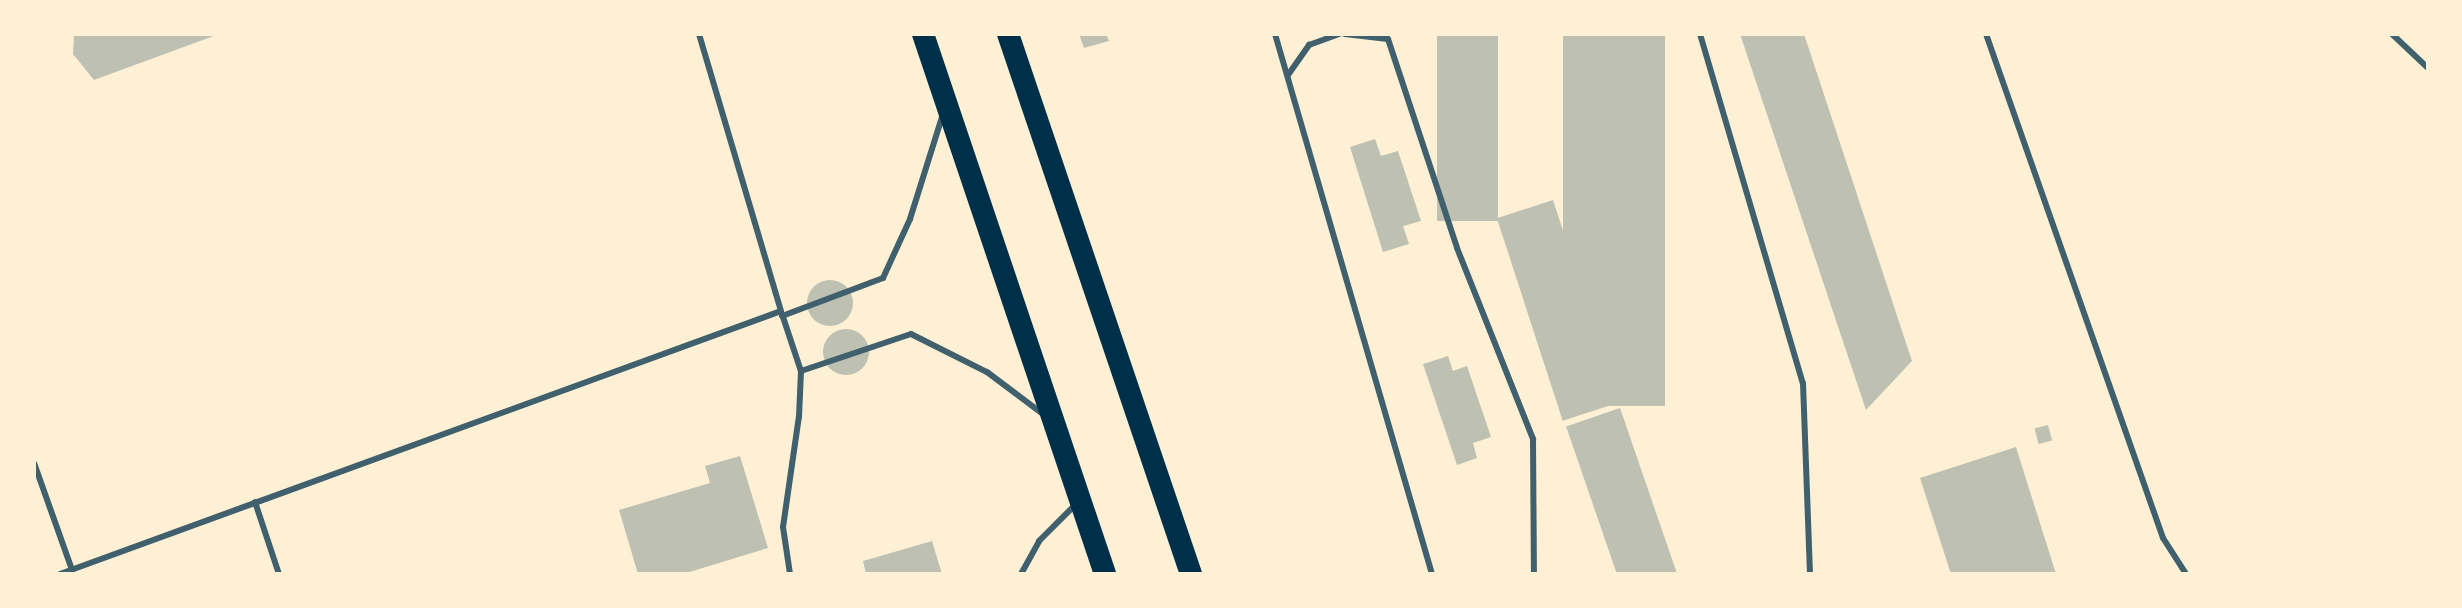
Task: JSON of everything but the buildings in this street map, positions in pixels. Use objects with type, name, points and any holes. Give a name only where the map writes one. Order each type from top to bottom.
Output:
[{"type":"highway","points":[[923,34],[945,107],[1105,574]]},
{"type":"highway","points":[[1008,34],[1191,574]]},
{"type":"lane","points":[[699,34],[801,371],[799,416],[783,527],[790,574]]},
{"type":"lane","points":[[1275,34],[1432,574]]},
{"type":"lane","points":[[1288,75],[1309,45],[1342,34],[1388,39],[1457,248],[1533,439],[1534,574]]},
{"type":"lane","points":[[1700,34],[1803,383],[1810,574]]},
{"type":"lane","points":[[1986,34],[2163,538],[2186,574]]},
{"type":"lane","points":[[2392,34],[2428,68]]},
{"type":"lane","points":[[60,574],[883,278],[910,219],[945,107]]},
{"type":"lane","points":[[801,371],[911,334],[987,372],[1053,422]]},
{"type":"lane","points":[[34,463],[72,570]]},
{"type":"lane","points":[[1021,574],[1039,541],[1080,500]]},
{"type":"lane","points":[[255,502],[279,574]]}]
